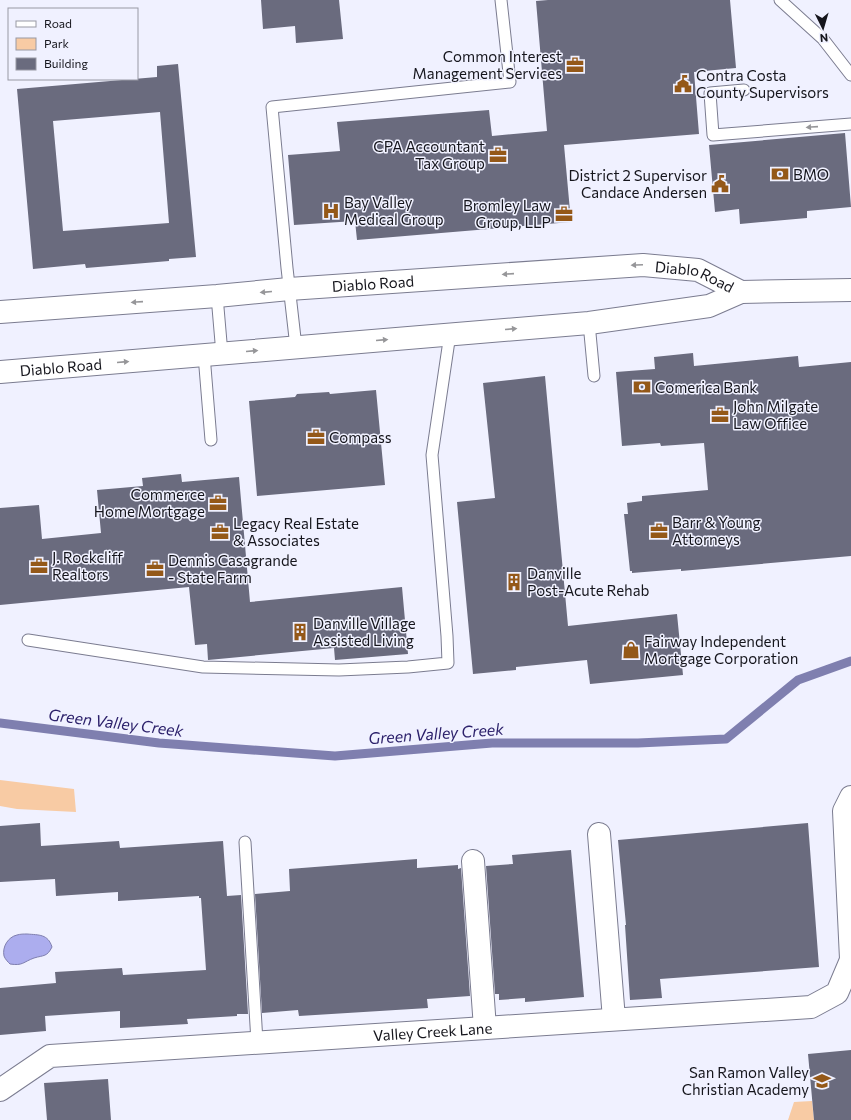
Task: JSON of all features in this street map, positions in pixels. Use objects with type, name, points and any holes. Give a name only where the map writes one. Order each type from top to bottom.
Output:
[{"type":"street","name":"Diablo Road","points":[[0,312],[217,296],[289,289],[643,265],[698,270],[741,292]]},
{"type":"street","name":"Diablo Road","points":[[0,372],[589,323],[709,306],[741,292],[851,290]]},
{"type":"street","name":"Valley Creek Lane","points":[[0,1090],[50,1056],[811,1007],[837,993],[851,959],[844,811],[851,797]]},
{"type":"street","points":[[599,834],[614,1019]]},
{"type":"street","points":[[473,861],[485,1028]]},
{"type":"lane","points":[[296,347],[272,107],[510,82],[501,0]]},
{"type":"lane","points":[[780,0],[823,39],[851,75]]},
{"type":"lane","points":[[744,90],[710,93],[713,135],[851,124]]},
{"type":"lane","points":[[211,440],[213,354],[217,296]]},
{"type":"lane","points":[[589,323],[594,376]]},
{"type":"lane","points":[[28,640],[203,667],[339,670],[408,667],[448,662],[432,455],[450,334]]},
{"type":"lane","points":[[245,842],[257,1042]]},
{"type":"green space","points":[[0,780],[74,789],[76,812],[17,809],[0,806]]},
{"type":"green space","points":[[812,1101],[814,1120],[788,1120],[794,1102]]},
{"type":"water","points":[[19,934],[45,937],[52,947],[45,955],[23,963],[10,964],[4,956],[6,943],[14,936]]},
{"type":"building","points":[[261,0],[339,0],[343,39],[296,43],[295,26],[263,29]]},
{"type":"building","points":[[730,0],[736,68],[694,72],[699,134],[564,145],[571,222],[357,240],[355,221],[294,225],[288,155],[340,151],[337,122],[489,110],[492,136],[547,131],[536,1]]},
{"type":"building","points":[[178,64],[196,257],[169,259],[169,261],[86,268],[85,264],[33,269],[17,89],[138,80],[138,79],[157,77],[157,66]],"holes":[[[160,112],[169,223],[63,231],[53,121]]]},
{"type":"building","name":"BMO","points":[[845,133],[851,207],[807,211],[807,218],[740,224],[739,209],[715,212],[709,145]]},
{"type":"building","points":[[693,353],[694,366],[798,356],[799,367],[851,362],[851,556],[681,571],[681,569],[632,573],[632,571],[630,571],[624,514],[628,514],[627,503],[642,501],[642,496],[708,490],[704,443],[661,446],[660,443],[622,446],[616,372],[655,369],[654,357]]},
{"type":"building","name":"Danville Post-Acute Rehab","points":[[545,376],[568,626],[677,614],[683,675],[590,684],[587,660],[516,667],[516,670],[473,674],[457,502],[495,498],[483,383]]},
{"type":"building","name":"Compass","points":[[376,390],[385,485],[257,496],[249,401],[295,397],[297,394],[329,392],[330,394]]},
{"type":"building","points":[[181,474],[182,482],[239,477],[250,602],[402,587],[408,654],[335,660],[334,648],[208,660],[207,644],[195,645],[189,587],[0,605],[0,508],[39,505],[42,539],[101,533],[97,490],[143,486],[142,478]]},
{"type":"building","points":[[40,823],[41,846],[119,841],[120,848],[223,841],[227,896],[241,895],[248,1014],[187,1019],[188,1024],[120,1028],[120,1011],[45,1016],[46,1031],[0,1035],[0,988],[56,983],[55,972],[122,968],[123,975],[206,970],[201,898],[199,898],[199,896],[118,901],[118,892],[56,896],[55,879],[0,882],[0,826]]},
{"type":"building","points":[[808,823],[819,967],[660,979],[662,998],[630,1000],[626,925],[618,840]]},
{"type":"building","points":[[571,850],[584,997],[525,1002],[525,998],[499,1000],[499,994],[495,994],[486,866],[513,864],[512,855]]},
{"type":"building","points":[[417,859],[417,868],[458,865],[458,869],[461,868],[470,996],[427,999],[428,1008],[299,1016],[298,1010],[262,1013],[255,894],[290,891],[289,869]]},
{"type":"building","name":"San Ramon Valley Christian Academy","points":[[851,1050],[851,1120],[814,1120],[808,1054]]},
{"type":"building","points":[[108,1079],[111,1120],[47,1120],[44,1083]]},
{"type":"waterway","name":"Green Valley Creek","points":[[0,723],[159,743],[335,756],[492,743],[638,743],[726,739],[798,680],[851,661]]},
{"type":"place","name":"Common Interest Management Services","points":[[575,65]]},
{"type":"place","name":"Contra Costa County Supervisors","points":[[683,84]]},
{"type":"place","name":"CPA Accountant Tax Group","points":[[498,155]]},
{"type":"place","name":"BMO","points":[[780,174]]},
{"type":"place","name":"District 2 Supervisor Candace Andersen","points":[[720,184]]},
{"type":"place","name":"Bay Valley Medical Group","points":[[331,211]]},
{"type":"place","name":"Bromley Law Group, LLP","points":[[564,214]]},
{"type":"place","name":"Comerica Bank","points":[[642,387]]},
{"type":"place","name":"John Milgate Law Office","points":[[720,415]]},
{"type":"place","name":"Compass","points":[[316,437]]},
{"type":"place","name":"Commerce Home Mortgage","points":[[218,503]]},
{"type":"place","name":"Barr & Young Attorneys","points":[[659,531]]},
{"type":"place","name":"Legacy Real Estate & Associates","points":[[220,532]]},
{"type":"place","name":"J. Rockcliff Realtors","points":[[39,566]]},
{"type":"place","name":"Dennis Casagrande - State Farm","points":[[155,569]]},
{"type":"place","name":"Danville Post-Acute Rehab","points":[[514,582]]},
{"type":"place","name":"Danville Village Assisted Living","points":[[300,632]]},
{"type":"place","name":"Fairway Independent Mortgage Corporation","points":[[631,650]]},
{"type":"place","name":"San Ramon Valley Christian Academy","points":[[822,1081]]}]
